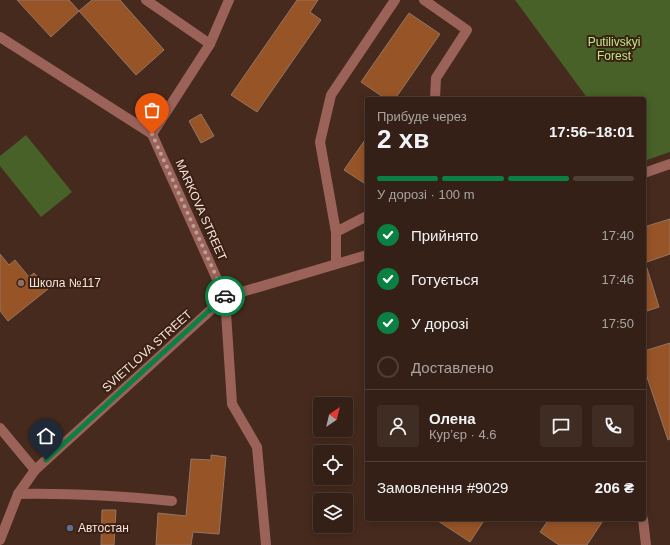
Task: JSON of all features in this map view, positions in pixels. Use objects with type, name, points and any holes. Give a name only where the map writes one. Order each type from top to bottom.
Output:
[{"type":"street","points":[[146,0],[210,44]]},
{"type":"street","points":[[0,37],[152,134],[210,44],[229,0]]},
{"type":"street","points":[[336,264],[336,232],[320,142],[331,95],[395,0]]},
{"type":"street","points":[[424,0],[467,30],[436,78],[435,97]]},
{"type":"street","name":"MARKOVA STREET","points":[[152,134],[225,296]]},
{"type":"street","points":[[646,172],[670,164]]},
{"type":"street","points":[[336,232],[365,217]]},
{"type":"street","name":"SVIETLOVA STREET","points":[[0,540],[18,494],[35,470],[225,296],[365,256]]},
{"type":"street","points":[[225,296],[232,404],[257,447],[266,545]]},
{"type":"street","points":[[0,428],[35,470]]},
{"type":"street","points":[[18,494],[55,493],[121,496],[172,501]]},
{"type":"street","points":[[643,521],[646,545]]},
{"type":"green space","name":"Putilivskyi Forest","points":[[515,0],[670,0],[670,152],[646,160],[646,97],[587,97]]},
{"type":"green space","points":[[26,135],[72,192],[41,217],[0,166],[0,156]]},
{"type":"building","points":[[17,0],[69,0],[79,11],[51,37]]},
{"type":"building","points":[[92,0],[120,0],[164,50],[136,75],[79,11]]},
{"type":"building","points":[[297,0],[318,0],[310,12],[321,20],[257,112],[231,95]]},
{"type":"building","points":[[409,13],[440,34],[396,97],[383,97],[361,82]]},
{"type":"building","points":[[201,114],[214,136],[201,143],[189,121]]},
{"type":"building","points":[[365,140],[365,184],[344,170]]},
{"type":"building","points":[[670,219],[670,254],[646,262],[646,226]]},
{"type":"building","name":"Школа №117","points":[[0,254],[9,265],[15,260],[29,277],[34,273],[48,289],[8,321],[0,311]]},
{"type":"building","points":[[646,268],[659,307],[646,311]]},
{"type":"building","points":[[670,343],[670,439],[668,440],[646,374],[646,350]]},
{"type":"building","points":[[211,455],[226,457],[219,534],[193,532],[191,545],[156,545],[158,513],[186,516],[191,459],[211,460]]},
{"type":"building","points":[[102,510],[116,510],[114,545],[101,545]]},
{"type":"building","points":[[438,521],[484,521],[470,542]]},
{"type":"building","points":[[548,521],[603,521],[587,545],[559,545],[540,532]]},
{"type":"way so far","points":[[152,134],[225,296]]},
{"type":"place","name":"Школа №117","points":[[21,283]]},
{"type":"place","name":"Автостан","points":[[70,528]]},
{"type":"route","points":[[46,460],[225,296]]}]
